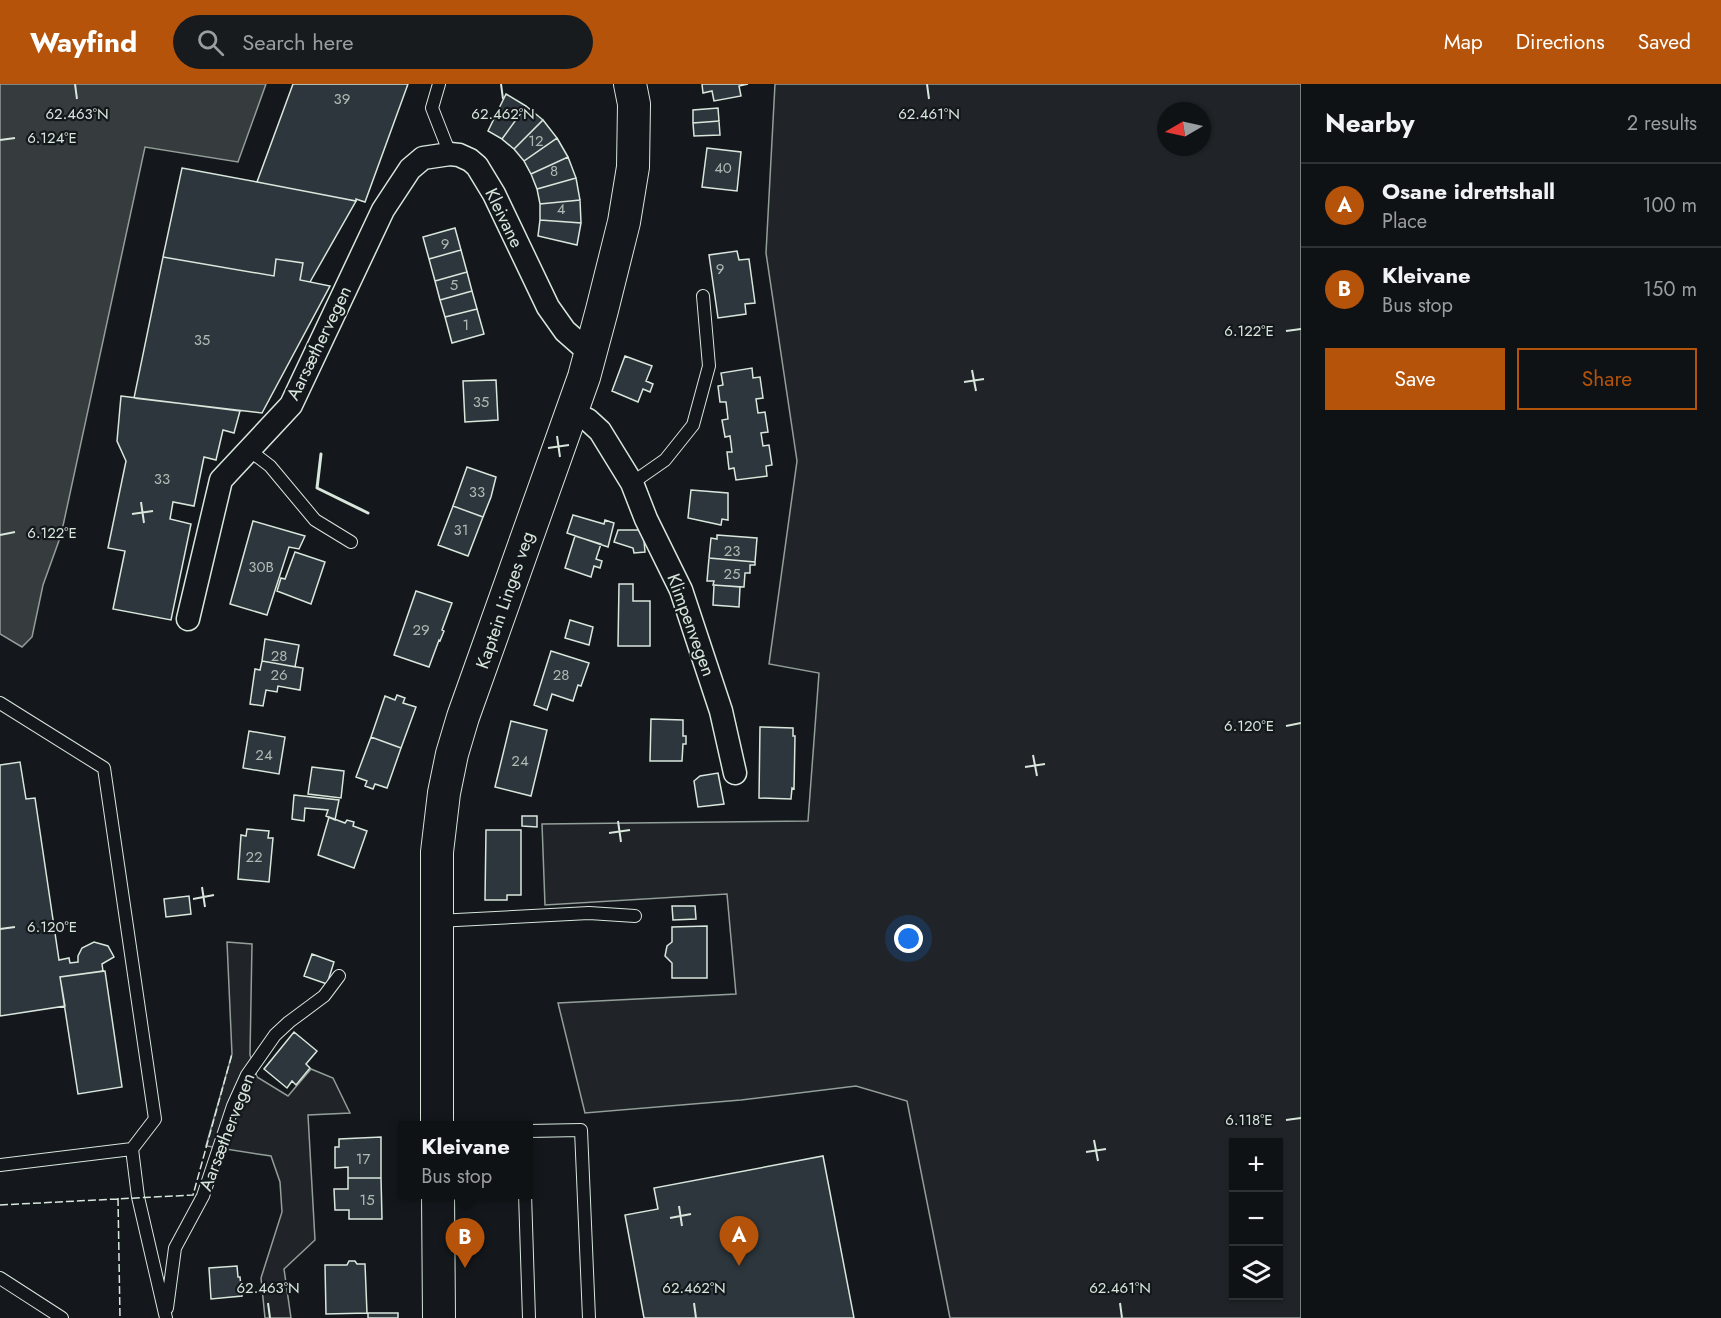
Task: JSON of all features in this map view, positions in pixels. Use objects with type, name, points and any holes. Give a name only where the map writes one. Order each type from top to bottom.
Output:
[{"type":"main road","name":"Kaptein Linges veg","points":[[437,1121],[435,921],[437,852],[444,793],[452,754],[572,412],[590,353],[624,222],[633,167],[634,104],[630,84]]},
{"type":"main road","points":[[438,1199],[439,1318]]},
{"type":"street","name":"Kleivane","points":[[450,154],[470,159],[477,166],[494,194],[548,307],[565,331],[590,353]]},
{"type":"street","name":"Aarsæthervegen","points":[[188,619],[221,480],[291,405],[383,210],[410,169],[423,158],[450,154]]},
{"type":"street","name":"Klimpenvegen","points":[[572,412],[588,420],[600,431],[632,483],[646,519],[681,590],[726,728],[735,773]]},
{"type":"lane","points":[[439,84],[432,108],[450,154]]},
{"type":"lane","points":[[632,483],[665,460],[693,425],[709,366],[703,296]]},
{"type":"lane","points":[[249,450],[270,466],[315,520],[351,542]]},
{"type":"lane","points":[[0,703],[104,768],[155,1119],[132,1149],[138,1197],[166,1318]]},
{"type":"lane","points":[[435,921],[589,913],[634,916]]},
{"type":"lane","name":"Aarsæthervegen","points":[[166,1318],[175,1248],[203,1196],[233,1106],[247,1075],[275,1035],[324,996],[339,976]]},
{"type":"lane","points":[[533,1131],[581,1130],[589,1318]]},
{"type":"lane","points":[[0,1165],[132,1149]]},
{"type":"lane","points":[[525,1199],[529,1318]]},
{"type":"lane","points":[[0,1278],[62,1318]]},
{"type":"shaded area","points":[[0,84],[266,84],[238,162],[145,147],[61,535],[43,585],[32,637],[22,647],[0,634]]},
{"type":"shaded area","points":[[775,84],[1301,84],[1301,1318],[950,1318],[907,1101],[856,1086],[741,1100],[585,1113],[558,1003],[736,994],[727,894],[545,905],[542,824],[808,821],[819,673],[769,664],[797,461],[766,253]]},
{"type":"shaded area","points":[[227,942],[252,944],[250,1055],[257,1077],[288,1096],[311,1069],[333,1078],[350,1113],[308,1115],[315,1240],[284,1269],[291,1318],[265,1318],[261,1278],[282,1212],[280,1182],[271,1156],[206,1146],[232,1054]]},
{"type":"building","points":[[293,84],[408,84],[365,202],[257,182]]},
{"type":"building","points":[[702,84],[748,84],[739,86],[741,96],[714,101],[712,91],[703,93]]},
{"type":"building","points":[[506,94],[526,106],[502,139],[488,131]]},
{"type":"building","points":[[526,106],[543,120],[514,149],[502,139]]},
{"type":"building","points":[[718,108],[719,121],[693,123],[693,110]]},
{"type":"building","points":[[543,120],[557,138],[524,161],[514,149]]},
{"type":"building","points":[[719,121],[720,135],[694,136],[693,123]]},
{"type":"building","points":[[557,138],[568,157],[531,174],[524,161]]},
{"type":"building","points":[[707,148],[741,152],[737,191],[702,187]]},
{"type":"building","points":[[568,157],[576,178],[537,189],[531,174]]},
{"type":"building","points":[[182,168],[356,201],[310,282],[300,280],[303,263],[276,259],[274,276],[163,257]]},
{"type":"building","points":[[576,178],[580,200],[540,204],[537,189]]},
{"type":"building","points":[[580,200],[581,223],[540,220],[540,204]]},
{"type":"building","points":[[540,220],[581,223],[577,245],[538,236]]},
{"type":"building","points":[[455,228],[461,250],[429,259],[423,237]]},
{"type":"building","points":[[461,250],[467,272],[435,281],[429,259]]},
{"type":"building","points":[[737,251],[739,260],[749,259],[755,303],[745,304],[746,314],[718,318],[709,255]]},
{"type":"building","points":[[163,257],[274,276],[276,259],[303,263],[300,280],[330,286],[262,413],[134,398]]},
{"type":"building","points":[[467,272],[472,291],[440,300],[435,281]]},
{"type":"building","points":[[472,291],[477,309],[445,317],[440,300]]},
{"type":"building","points":[[477,309],[484,334],[452,343],[445,317]]},
{"type":"building","points":[[625,356],[652,366],[646,381],[653,384],[650,392],[643,389],[638,402],[612,391]]},
{"type":"building","points":[[752,368],[753,378],[760,377],[763,398],[756,399],[758,413],[765,412],[768,432],[761,433],[763,446],[769,445],[772,465],[766,466],[767,476],[736,480],[734,468],[729,469],[727,452],[732,452],[730,436],[725,437],[722,420],[728,419],[726,402],[720,402],[718,386],[723,385],[721,373]]},
{"type":"building","points":[[496,380],[498,420],[465,422],[463,381]]},
{"type":"building","points":[[121,396],[240,411],[234,433],[223,430],[216,460],[204,457],[194,506],[173,502],[170,519],[191,524],[171,620],[113,609],[125,551],[108,548],[126,461],[117,441]]},
{"type":"building","points":[[467,467],[496,477],[483,517],[453,506]]},
{"type":"building","points":[[691,490],[728,493],[728,520],[722,519],[721,525],[688,518]]},
{"type":"building","points":[[453,506],[483,517],[468,556],[438,545]]},
{"type":"building","points":[[573,515],[604,524],[605,520],[614,523],[608,547],[567,533]]},
{"type":"building","points":[[253,521],[305,536],[299,549],[289,547],[267,615],[230,604]]},
{"type":"building","points":[[618,530],[643,530],[645,552],[634,553],[633,548],[614,542]]},
{"type":"building","points":[[717,535],[757,538],[755,562],[709,558],[711,538],[717,539]]},
{"type":"building","points":[[575,536],[601,544],[596,559],[602,561],[600,568],[594,566],[591,577],[565,568]]},
{"type":"building","points":[[295,552],[325,562],[311,604],[277,591],[281,578],[285,579]]},
{"type":"building","points":[[709,558],[755,562],[755,565],[750,565],[750,573],[745,573],[744,587],[713,585],[714,581],[707,581]]},
{"type":"building","points":[[619,584],[633,584],[633,601],[650,601],[650,646],[618,646]]},
{"type":"building","points":[[714,585],[740,587],[739,607],[713,605]]},
{"type":"building","points":[[416,591],[452,603],[442,630],[444,631],[429,667],[394,655]]},
{"type":"building","points":[[570,620],[593,627],[589,645],[565,638]]},
{"type":"building","points":[[265,639],[299,645],[295,667],[262,661]]},
{"type":"building","points":[[551,651],[589,663],[573,701],[552,694],[547,710],[534,705]]},
{"type":"building","points":[[262,661],[303,668],[300,690],[278,686],[277,692],[266,690],[263,706],[250,704],[255,669],[260,670]]},
{"type":"building","points":[[397,695],[405,698],[403,703],[416,707],[401,748],[371,737],[385,696],[395,700]]},
{"type":"building","points":[[651,719],[683,720],[683,736],[686,736],[686,744],[683,744],[682,761],[650,761]]},
{"type":"building","points":[[511,721],[547,730],[531,796],[495,787]]},
{"type":"building","points":[[760,727],[793,728],[793,736],[795,736],[794,789],[792,788],[791,799],[759,798]]},
{"type":"building","points":[[249,731],[285,737],[279,774],[243,768]]},
{"type":"building","points":[[371,737],[401,748],[387,788],[375,784],[373,789],[365,786],[367,781],[356,777]]},
{"type":"building","points":[[20,762],[26,799],[35,798],[59,960],[69,958],[70,963],[78,962],[82,948],[94,942],[108,946],[114,957],[102,964],[103,971],[60,977],[65,1006],[0,1016],[0,765]]},
{"type":"building","points":[[312,767],[344,771],[341,798],[308,794]]},
{"type":"building","points":[[718,773],[724,804],[698,807],[694,781],[700,776]]},
{"type":"building","points":[[294,795],[339,800],[335,820],[326,816],[328,810],[305,808],[304,821],[292,819]]},
{"type":"building","points":[[522,816],[537,816],[537,827],[522,826]]},
{"type":"building","points":[[329,817],[345,823],[347,820],[354,822],[353,826],[367,831],[354,868],[318,855]]},
{"type":"building","points":[[247,829],[269,831],[268,838],[273,838],[269,882],[238,879],[241,835],[246,836]]},
{"type":"building","points":[[486,830],[521,830],[521,895],[507,895],[507,900],[485,900]]},
{"type":"building","points":[[189,896],[191,914],[166,917],[164,899]]},
{"type":"building","points":[[672,906],[695,906],[696,919],[673,920]]},
{"type":"building","points":[[707,926],[707,978],[672,978],[672,963],[665,956],[667,946],[672,942],[672,927]]},
{"type":"building","points":[[312,954],[334,962],[327,984],[304,976]]},
{"type":"building","points":[[105,971],[122,1087],[78,1094],[60,977]]},
{"type":"building","points":[[294,1032],[317,1051],[306,1064],[310,1068],[296,1085],[292,1081],[287,1088],[264,1069]]},
{"type":"building","points":[[381,1137],[381,1178],[348,1178],[348,1167],[335,1168],[335,1147],[339,1147],[339,1139]]},
{"type":"building","points":[[823,1156],[854,1318],[644,1318],[625,1215],[658,1209],[654,1188]]},
{"type":"building","points":[[348,1178],[381,1178],[382,1219],[349,1219],[349,1210],[335,1210],[334,1189],[348,1189]]},
{"type":"building","points":[[349,1261],[365,1264],[367,1313],[326,1314],[325,1265],[347,1265]]},
{"type":"building","points":[[237,1266],[242,1296],[211,1299],[209,1268]]},
{"type":"building","points":[[368,1313],[398,1313],[398,1318],[368,1318]]},
{"type":"fence","points":[[0,1205],[193,1195],[232,1054]]},
{"type":"fence","points":[[118,1198],[120,1318]]},
{"type":"wall","points":[[321,454],[317,488],[368,513]]},
{"type":"place","name":"Osane idrettshall","points":[[739,1266]]},
{"type":"place","name":"Kleivane","points":[[465,1268]]}]
